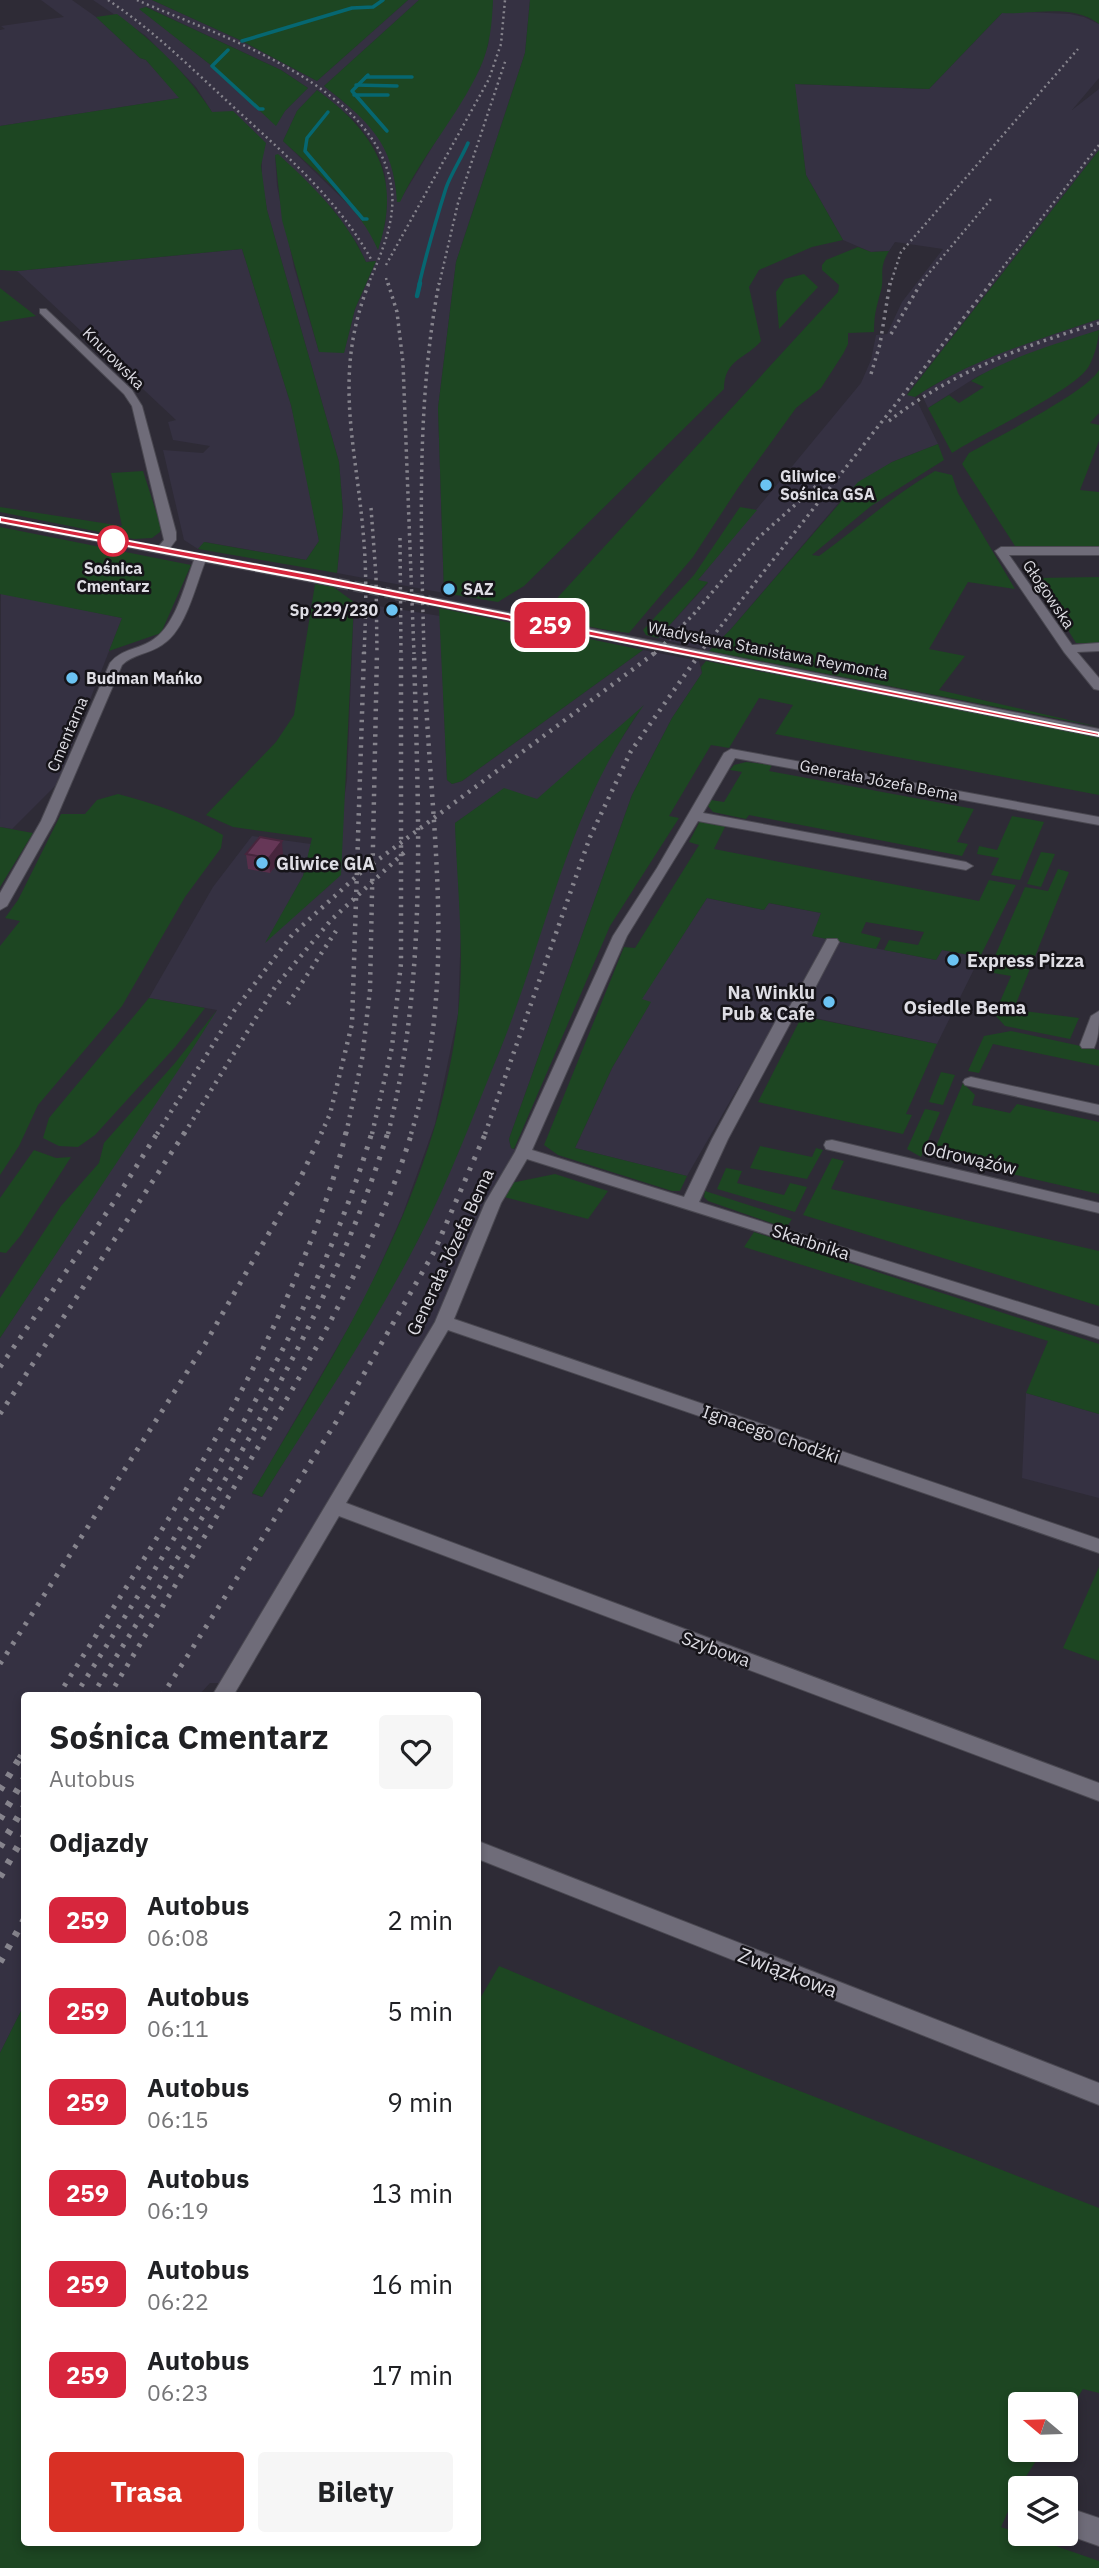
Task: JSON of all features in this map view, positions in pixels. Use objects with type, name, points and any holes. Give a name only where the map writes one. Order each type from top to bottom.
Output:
[{"type":"street","name":"Knurowska","points":[[43,311],[134,399],[170,532],[170,540],[162,550]]},
{"type":"street","points":[[0,520],[338,583]]},
{"type":"street","name":"Głogowska","points":[[1099,551],[1001,551],[1068,649],[1099,686]]},
{"type":"street","name":"Cmentarna","points":[[0,906],[48,821],[116,663],[127,653],[153,644],[165,635],[201,557]]},
{"type":"street","name":"Władysława Stanisława Reymonta","points":[[430,601],[1099,733]]},
{"type":"street","points":[[1068,649],[1099,647]]},
{"type":"street","name":"Generała Józefa Bema","points":[[224,1692],[444,1322],[493,1203],[523,1152],[620,936],[731,753],[1099,821]]},
{"type":"street","points":[[694,816],[966,866]]},
{"type":"street","points":[[689,1204],[701,1176],[787,1015],[796,1009],[832,942]]},
{"type":"street","points":[[1088,1045],[1099,1016]]},
{"type":"street","points":[[971,1082],[1099,1110]]},
{"type":"street","name":"Odrowążów","points":[[832,1145],[1099,1208]]},
{"type":"street","name":"Skarbnika","points":[[523,1152],[1099,1334]]},
{"type":"street","name":"Ignacego Chodźki","points":[[444,1322],[1099,1546]]},
{"type":"street","name":"Szybowa","points":[[333,1506],[1099,1792]]},
{"type":"street","name":"Związkowa","points":[[481,1851],[1099,2094]]},
{"type":"street","points":[[1078,2525],[1099,2532]]},
{"type":"shaded area","points":[[41,0],[72,0],[96,17],[140,58],[146,60],[180,98],[0,126],[0,30],[5,29],[1,26],[64,17]]},
{"type":"shaded area","points":[[93,0],[152,0],[242,41],[317,81],[408,0],[419,0],[324,86],[362,117],[380,137],[390,157],[399,202],[480,68],[488,45],[493,0],[530,0],[525,53],[456,262],[438,408],[444,593],[337,573],[343,511],[339,462],[267,210],[262,180],[262,154],[212,112],[196,87],[146,36]],"holes":[[[147,7],[281,70],[308,88],[285,111],[276,125],[212,66],[140,9]],[[317,90],[356,122],[375,147],[385,174],[387,206],[378,249],[355,211],[283,141],[297,111]],[[275,155],[333,209],[358,245],[366,262],[376,261],[355,309],[344,352],[319,352],[294,267],[277,186]]]},
{"type":"shaded area","points":[[1002,13],[1070,14],[1099,24],[1099,78],[1072,110],[1099,89],[1099,150],[907,394],[915,397],[938,444],[892,462],[841,500],[709,651],[658,638],[708,583],[698,580],[861,383],[871,360],[876,335],[887,334],[902,302],[943,249],[895,242],[889,251],[871,252],[843,240],[806,175],[794,84],[929,89]]},
{"type":"shaded area","points":[[242,249],[291,405],[303,458],[319,541],[306,560],[205,542],[198,549],[184,540],[163,450],[203,453],[210,446],[173,440],[168,422],[176,420],[17,271]]},
{"type":"shaded area","points":[[1099,319],[1099,330],[978,376],[928,408],[921,393],[959,371],[1008,349]]},
{"type":"shaded area","points":[[1,593],[122,618],[57,784],[12,829],[0,827]]},
{"type":"shaded area","points":[[354,602],[440,616],[447,780],[452,784],[462,781],[643,650],[699,661],[702,673],[672,718],[632,795],[509,1139],[511,1148],[523,1152],[444,1322],[227,1683],[210,1683],[202,1692],[21,1692],[21,2011],[0,2053],[0,1338],[217,1010],[149,998],[213,887],[252,836],[311,844],[303,876],[268,939],[331,884],[347,780]],"holes":[[[641,709],[606,762],[565,855],[501,1047],[419,1238],[358,1343],[262,1497],[252,1494],[364,1301],[402,1216],[435,1124],[458,1014],[461,928],[455,823],[504,789],[537,800]]]},
{"type":"shaded area","points":[[707,898],[764,910],[768,903],[821,913],[813,936],[936,960],[942,950],[980,957],[937,1044],[782,1011],[687,1176],[575,1148],[612,1068],[650,1003],[641,999]]},
{"type":"shaded area","points":[[1026,1393],[1099,1414],[1099,1498],[1022,1478]]},
{"type":"green space","points":[[152,0],[408,0],[317,81],[242,41]]},
{"type":"green space","points":[[419,0],[493,0],[491,26],[483,60],[471,86],[400,202],[397,202],[391,164],[376,135],[354,111],[324,86]]},
{"type":"green space","points":[[530,0],[1099,0],[1099,24],[1077,14],[1065,12],[1002,13],[929,89],[795,84],[806,175],[843,240],[812,247],[759,270],[749,287],[761,341],[732,365],[725,379],[724,389],[524,586],[498,602],[444,593],[438,408],[456,262],[525,53]]},
{"type":"green space","points":[[146,7],[281,70],[308,88],[285,111],[276,126],[212,66],[139,9]]},
{"type":"green space","points":[[117,14],[169,58],[212,112],[233,111],[266,143],[261,166],[267,210],[339,462],[343,511],[337,573],[198,549],[204,542],[306,560],[319,541],[291,405],[242,249],[17,271],[0,270],[0,126],[179,98],[146,60],[140,58],[96,17]]},
{"type":"green space","points":[[317,90],[355,123],[379,159],[385,179],[387,201],[385,224],[378,250],[349,204],[283,141],[297,111]]},
{"type":"green space","points":[[1099,150],[1099,319],[981,361],[915,397],[907,395]]},
{"type":"green space","points":[[278,154],[339,217],[366,262],[376,261],[355,309],[344,353],[319,352],[282,220],[275,155]]},
{"type":"green space","points":[[858,247],[871,252],[889,251],[882,269],[882,288],[874,332],[848,333],[848,344],[821,388],[796,408],[738,488],[693,557],[629,633],[579,624],[559,613],[555,606],[559,596],[838,292],[839,285],[822,270],[826,260]]},
{"type":"green space","points":[[804,274],[818,287],[779,329],[776,292],[785,279]]},
{"type":"green space","points":[[0,288],[36,316],[0,322]]},
{"type":"green space","points":[[1099,330],[1093,358],[1081,376],[1047,399],[952,453],[928,408],[949,395],[959,403],[984,387],[971,381],[1001,365]]},
{"type":"green space","points":[[1099,370],[1099,413],[1090,423],[1099,425],[1099,441],[1080,490],[1099,492],[1099,548],[1015,546],[962,464],[969,453],[1059,402]]},
{"type":"green space","points":[[938,444],[944,460],[871,506],[812,555],[819,556],[890,501],[935,471],[952,475],[958,493],[1015,589],[968,582],[929,649],[965,656],[939,690],[1099,727],[709,651],[858,482],[892,462]]},
{"type":"green space","points":[[143,471],[161,527],[160,532],[152,538],[134,539],[0,512],[0,507],[122,526],[111,473]]},
{"type":"green space","points":[[740,507],[757,510],[698,580],[708,582],[658,638],[646,635],[643,630],[694,575]]},
{"type":"green space","points":[[0,527],[191,565],[161,633],[109,651],[122,618],[0,594]]},
{"type":"green space","points":[[1099,577],[1099,643],[1076,643],[1036,578]]},
{"type":"green space","points":[[315,584],[332,586],[354,602],[341,875],[265,943],[303,876],[312,838],[233,827],[206,815],[276,742],[294,715]]},
{"type":"green space","points":[[439,608],[643,650],[462,781],[452,784],[447,780]]},
{"type":"green space","points":[[706,661],[1099,737],[1099,795],[775,734],[793,705],[759,698],[729,748],[711,745],[669,816],[679,818],[610,926],[514,1149],[511,1148],[509,1139],[632,795],[672,718],[702,673],[701,667]]},
{"type":"green space","points":[[644,705],[618,745],[577,829],[517,1006],[430,1217],[363,1338],[262,1497],[252,1493],[351,1323],[381,1264],[430,1143],[447,1079],[460,990],[461,942],[455,823],[504,788],[537,799]]},
{"type":"green space","points":[[746,762],[772,765],[769,771],[974,809],[957,842],[968,844],[962,856],[749,815],[746,819],[713,812],[708,806],[711,800],[724,802],[742,772],[730,770],[734,765]]},
{"type":"green space","points":[[118,794],[172,811],[210,828],[223,835],[221,848],[185,897],[122,1006],[38,1105],[19,1146],[0,1175],[0,946],[20,921],[5,918],[18,900],[61,814],[85,814],[97,800]]},
{"type":"green space","points":[[1012,816],[1044,822],[1020,880],[991,875],[999,858],[977,854],[979,846],[997,850]]},
{"type":"green space","points":[[701,819],[726,825],[714,849],[979,901],[989,880],[1016,885],[980,957],[942,950],[936,960],[884,950],[889,940],[918,945],[924,932],[866,922],[861,933],[881,938],[876,949],[812,936],[821,913],[769,903],[764,910],[707,898],[642,999],[651,1002],[612,1068],[575,1148],[687,1176],[680,1191],[672,1191],[558,1155],[544,1145],[624,947],[635,948],[699,845],[689,842]]},
{"type":"green space","points":[[0,827],[33,833],[0,887]]},
{"type":"green space","points":[[1041,852],[1055,854],[1041,887],[1027,884]]},
{"type":"green space","points":[[1058,869],[1069,872],[1015,1006],[999,1004],[1011,976],[988,972],[1025,887],[1048,891]]},
{"type":"green space","points":[[149,998],[205,1008],[176,1046],[95,1135],[78,1147],[59,1146],[43,1138],[49,1118]]},
{"type":"green space","points":[[1000,1008],[1079,1018],[1070,1039],[1005,1026],[995,1015]]},
{"type":"green space","points":[[217,1010],[0,1338],[0,1298],[61,1206],[99,1163],[104,1143],[175,1063]]},
{"type":"green space","points":[[802,1016],[937,1044],[906,1114],[912,1115],[903,1134],[758,1102]]},
{"type":"green space","points":[[1011,1031],[1099,1050],[1099,1066],[993,1044],[979,1073],[968,1071],[984,1036]]},
{"type":"green space","points":[[941,1072],[955,1075],[943,1105],[929,1102]]},
{"type":"green space","points":[[963,1083],[975,1095],[972,1105],[1010,1113],[1017,1104],[1099,1122],[1099,1194],[932,1156]]},
{"type":"green space","points":[[925,1109],[940,1112],[921,1157],[907,1149]]},
{"type":"green space","points":[[760,1146],[812,1157],[816,1148],[823,1150],[807,1179],[750,1168]]},
{"type":"green space","points":[[34,1150],[56,1158],[71,1157],[21,1235],[6,1253],[0,1252],[0,1198]]},
{"type":"green space","points":[[832,1158],[844,1161],[831,1189],[1099,1251],[1099,1306],[803,1215]]},
{"type":"green space","points":[[726,1168],[742,1171],[737,1183],[784,1195],[790,1183],[807,1187],[795,1212],[717,1189]]},
{"type":"green space","points":[[555,1174],[608,1191],[588,1219],[504,1197],[511,1183]]},
{"type":"green space","points":[[705,1191],[792,1219],[786,1228],[708,1201],[704,1197]]},
{"type":"green space","points":[[754,1232],[1099,1344],[1099,1414],[1026,1393],[1048,1341],[744,1247]]},
{"type":"green space","points":[[1099,1567],[1099,1661],[1063,1648]]},
{"type":"green space","points":[[499,1966],[754,2073],[1099,2208],[1099,2393],[1083,2389],[1078,2397],[1078,2392],[1008,2392],[1008,2462],[1035,2462],[1026,2476],[1008,2476],[1008,2511],[1001,2527],[1008,2529],[1008,2546],[1056,2546],[1099,2561],[1099,2568],[0,2568],[0,2053],[21,2011],[21,2546],[481,2546],[481,1997]]},
{"type":"building","points":[[260,837],[282,841],[269,858],[246,854]]},
{"type":"waterway","points":[[242,41],[352,8],[373,7],[383,0]]},
{"type":"waterway","points":[[228,50],[212,66],[259,109],[263,109]]},
{"type":"waterway","points":[[358,85],[366,77]]},
{"type":"waterway","points":[[366,77],[412,77]]},
{"type":"waterway","points":[[356,95],[352,91],[358,85]]},
{"type":"waterway","points":[[358,85],[397,86]]},
{"type":"waterway","points":[[356,95],[388,95]]},
{"type":"waterway","points":[[356,95],[387,131]]},
{"type":"waterway","points":[[328,112],[307,138],[305,151],[363,219],[367,219]]},
{"type":"waterway","points":[[419,285],[446,188],[468,143]]},
{"type":"waterway","points":[[417,296],[420,283]]},
{"type":"tunnel","points":[[338,583],[389,593]]},
{"type":"tunnel","points":[[396,595],[430,601]]},
{"type":"railway","points":[[108,0],[175,53],[294,163],[328,198],[371,259]]},
{"type":"railway","points":[[137,0],[210,30],[291,70],[328,94],[359,122],[381,155],[392,192],[389,228],[368,285]]},
{"type":"railway","points":[[386,265],[489,79],[501,44],[505,0]]},
{"type":"railway","points":[[890,285],[901,252],[1078,49]]},
{"type":"railway","points":[[439,285],[458,203],[506,59]]},
{"type":"railway","points":[[989,285],[1099,145]]},
{"type":"railway","points":[[919,285],[991,199]]},
{"type":"railway","points":[[386,278],[388,285]]},
{"type":"railway","points":[[364,654],[365,561],[352,436],[349,377],[358,316],[369,283]]},
{"type":"railway","points":[[388,283],[397,312],[403,363],[414,654]]},
{"type":"railway","points":[[424,654],[421,514],[423,421],[439,283]]},
{"type":"railway","points":[[871,374],[880,344],[890,283]]},
{"type":"railway","points":[[891,334],[921,283]]},
{"type":"railway","points":[[699,654],[991,283]]},
{"type":"railway","points":[[889,421],[938,388],[989,362],[1099,323]]},
{"type":"railway","points":[[656,652],[693,615],[758,538],[834,470]]},
{"type":"railway","points":[[371,508],[376,576],[377,653]]},
{"type":"railway","points":[[400,538],[401,654]]},
{"type":"railway","points":[[357,876],[364,652]]},
{"type":"railway","points":[[414,652],[418,830]]},
{"type":"railway","points":[[424,652],[434,818]]},
{"type":"railway","points":[[434,818],[656,652]]},
{"type":"railway","points":[[485,1134],[590,837],[631,751],[701,652]]},
{"type":"railway","points":[[373,864],[377,653]]},
{"type":"railway","points":[[401,654],[401,843]]},
{"type":"railway","points":[[411,1134],[426,1074],[435,1014],[438,894],[434,818]]},
{"type":"railway","points":[[418,830],[434,818]]},
{"type":"railway","points":[[388,1134],[410,1015],[418,894],[418,830]]},
{"type":"railway","points":[[401,843],[418,830]]},
{"type":"railway","points":[[373,864],[401,843]]},
{"type":"railway","points":[[401,843],[401,855]]},
{"type":"railway","points":[[401,855],[408,849]]},
{"type":"railway","points":[[372,1134],[392,1047],[401,963],[401,855]]},
{"type":"railway","points":[[372,882],[401,855]]},
{"type":"railway","points":[[357,876],[373,864]]},
{"type":"railway","points":[[372,882],[373,864]]},
{"type":"railway","points":[[157,1134],[234,1011],[292,935],[357,876]]},
{"type":"railway","points":[[356,897],[357,876]]},
{"type":"railway","points":[[346,1134],[362,1059],[370,990],[372,882]]},
{"type":"railway","points":[[356,897],[372,882]]},
{"type":"railway","points":[[184,1134],[275,987],[331,920],[356,897]]},
{"type":"railway","points":[[321,1134],[330,1114],[352,1024],[356,897]]},
{"type":"railway","points":[[288,1004],[336,931]]},
{"type":"railway","points":[[0,1367],[114,1202],[158,1132]]},
{"type":"railway","points":[[0,1414],[185,1132]]},
{"type":"railway","points":[[0,1664],[205,1344],[299,1181],[322,1132]]},
{"type":"railway","points":[[61,1692],[187,1489],[246,1382],[312,1238],[331,1186],[346,1132]]},
{"type":"railway","points":[[77,1692],[202,1492],[281,1353],[316,1281],[346,1208],[372,1132]]},
{"type":"railway","points":[[94,1692],[218,1492],[295,1353],[361,1208],[388,1132]]},
{"type":"railway","points":[[111,1692],[318,1344],[380,1219],[412,1132]]},
{"type":"railway","points":[[165,1692],[338,1419],[434,1252],[486,1132]]},
{"type":"railway","points":[[0,1790],[21,1756]]},
{"type":"railway","points":[[0,1819],[21,1784]]},
{"type":"railway","points":[[0,1847],[21,1812]]},
{"type":"railway","points":[[0,1877],[21,1841]]},
{"type":"railway","points":[[0,1962],[21,1925]]},
{"type":"bus line","name":"259","points":[[0,520],[313,578],[1099,733]]},
{"type":"place","name":"Gliwice Sośnica GSA","points":[[766,485]]},
{"type":"place","name":"Sośnica Cmentarz","points":[[113,541]]},
{"type":"place","name":"SAZ","points":[[449,589]]},
{"type":"place","name":"Sp 229/230","points":[[392,610]]},
{"type":"place","name":"Budman Mańko","points":[[72,678]]},
{"type":"place","name":"Gliwice GlA","points":[[262,863]]},
{"type":"place","name":"Express Pizza","points":[[953,960]]},
{"type":"place","name":"Na Winklu Pub & Cafe","points":[[829,1002]]},
{"type":"district","name":"Osiedle Bema","points":[[965,1007]]}]
